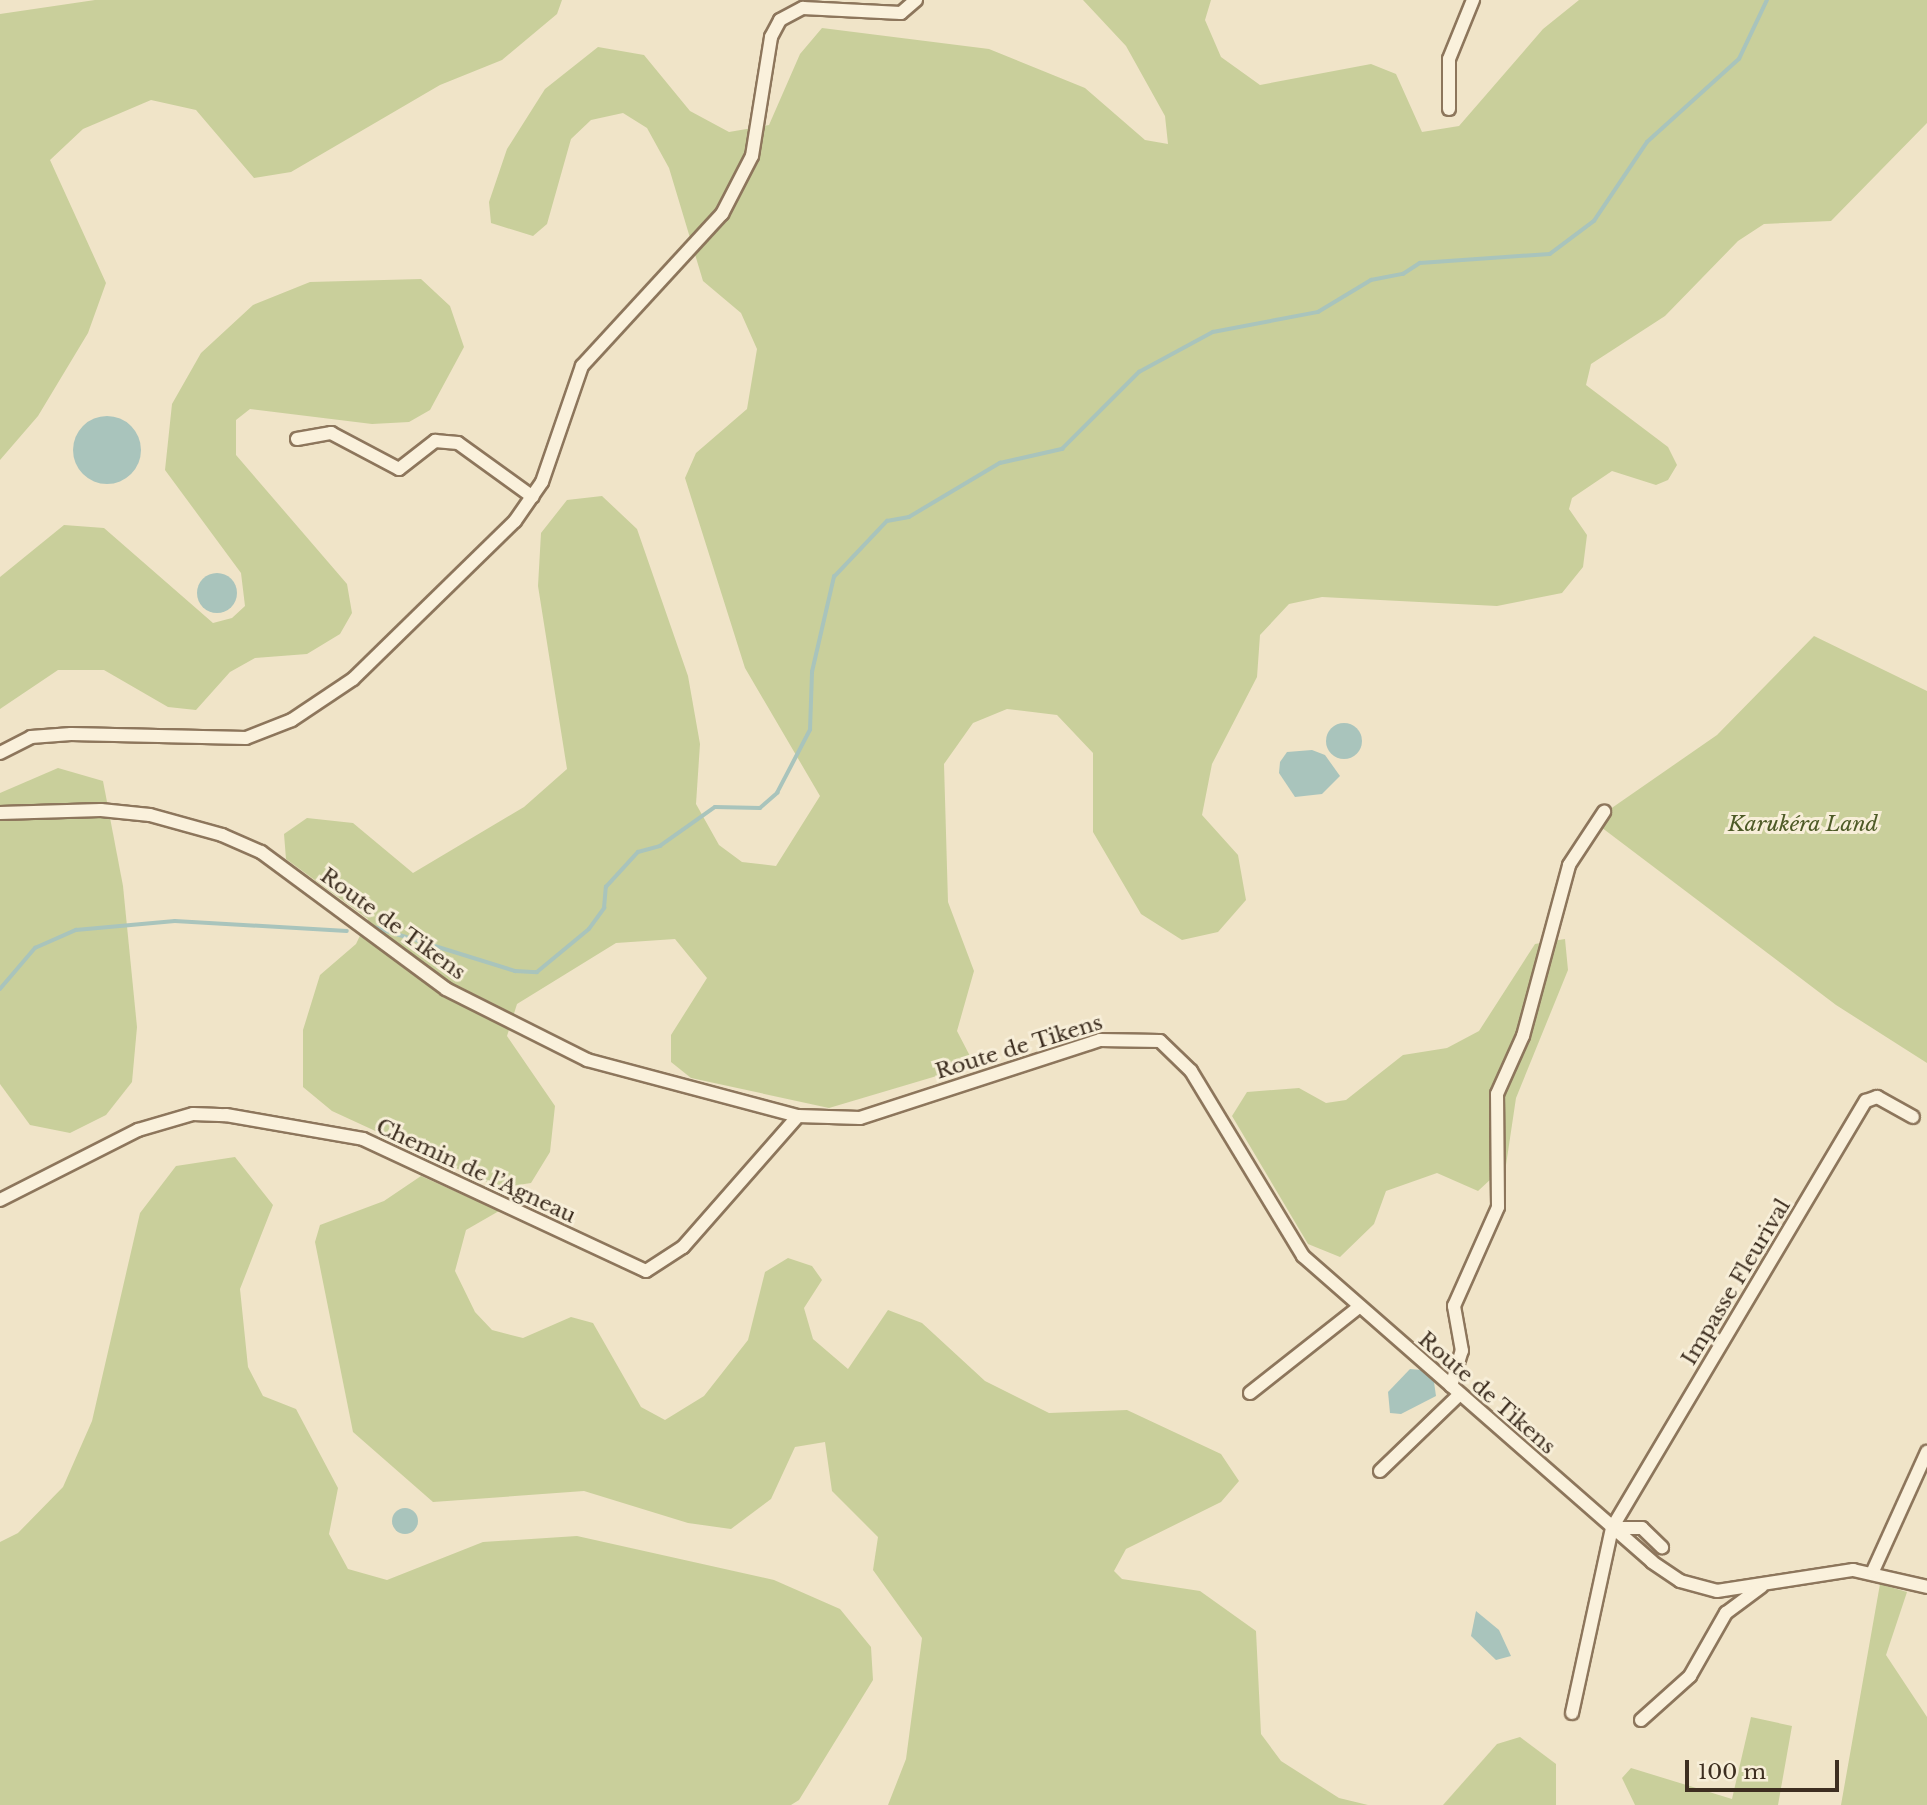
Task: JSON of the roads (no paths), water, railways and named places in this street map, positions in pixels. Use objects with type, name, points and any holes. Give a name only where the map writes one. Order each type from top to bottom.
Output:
[{"type":"street","points":[[0,753],[31,737],[246,738],[270,731],[353,679],[412,628],[533,497],[582,366],[722,214],[739,187],[752,156],[771,37],[780,20],[803,8],[901,13],[916,0]]},
{"type":"street","points":[[1450,109],[1449,59],[1473,0]]},
{"type":"street","points":[[297,439],[331,433],[399,469],[435,441],[458,443],[533,497]]},
{"type":"street","name":"Route de Tikens","points":[[0,813],[113,811],[222,835],[261,852],[446,989],[587,1060],[798,1116],[860,1118],[1100,1041],[1160,1041],[1191,1071],[1303,1256],[1652,1562],[1700,1589],[1763,1586],[1873,1571],[1927,1587]]},
{"type":"street","points":[[1380,1471],[1456,1390],[1462,1351],[1454,1306],[1498,1207],[1497,1094],[1523,1036],[1569,865],[1604,811]]},
{"type":"street","name":"Impasse Fleurival","points":[[1572,1713],[1612,1528],[1866,1101],[1877,1097],[1913,1117]]},
{"type":"street","name":"Chemin de l’Agneau","points":[[0,1200],[138,1130],[193,1114],[226,1115],[363,1139],[646,1271],[683,1247],[798,1116]]},
{"type":"street","points":[[1250,1393],[1359,1307]]},
{"type":"street","points":[[1873,1571],[1927,1452]]},
{"type":"street","points":[[1612,1528],[1642,1528],[1662,1547]]},
{"type":"street","points":[[1641,1720],[1690,1676],[1727,1613],[1763,1586]]},
{"type":"water","points":[[107,416],[120,419],[131,426],[138,437],[141,450],[138,463],[131,474],[120,481],[107,484],[94,481],[83,474],[76,463],[73,450],[76,437],[83,426],[94,419]]},
{"type":"water","points":[[217,573],[231,579],[237,593],[231,607],[217,613],[203,607],[197,593],[203,579]]},
{"type":"water","points":[[1344,723],[1357,728],[1362,741],[1357,754],[1344,759],[1331,754],[1326,741],[1331,728]]},
{"type":"water","points":[[1312,750],[1325,755],[1340,776],[1322,794],[1295,797],[1279,773],[1280,762],[1287,752]]},
{"type":"water","points":[[1410,1369],[1422,1370],[1434,1382],[1436,1396],[1401,1414],[1390,1413],[1388,1392]]},
{"type":"water","points":[[405,1508],[414,1512],[418,1521],[414,1530],[405,1534],[396,1530],[392,1521],[396,1512]]},
{"type":"water","points":[[1476,1611],[1499,1630],[1511,1656],[1496,1660],[1471,1636]]},
{"type":"waterway","points":[[374,927],[515,971],[537,972],[589,929],[604,908],[606,887],[638,852],[660,846],[715,807],[760,808],[777,793],[810,730],[812,672],[834,577],[887,521],[909,517],[1000,463],[1062,449],[1139,372],[1213,332],[1318,312],[1371,280],[1403,274],[1420,263],[1550,254],[1594,221],[1647,142],[1739,59],[1767,0]]},
{"type":"waterway","points":[[0,989],[35,948],[76,930],[175,921],[347,931]]},
{"type":"park label","name":"Karukéra Land","points":[[1803,824]]}]
